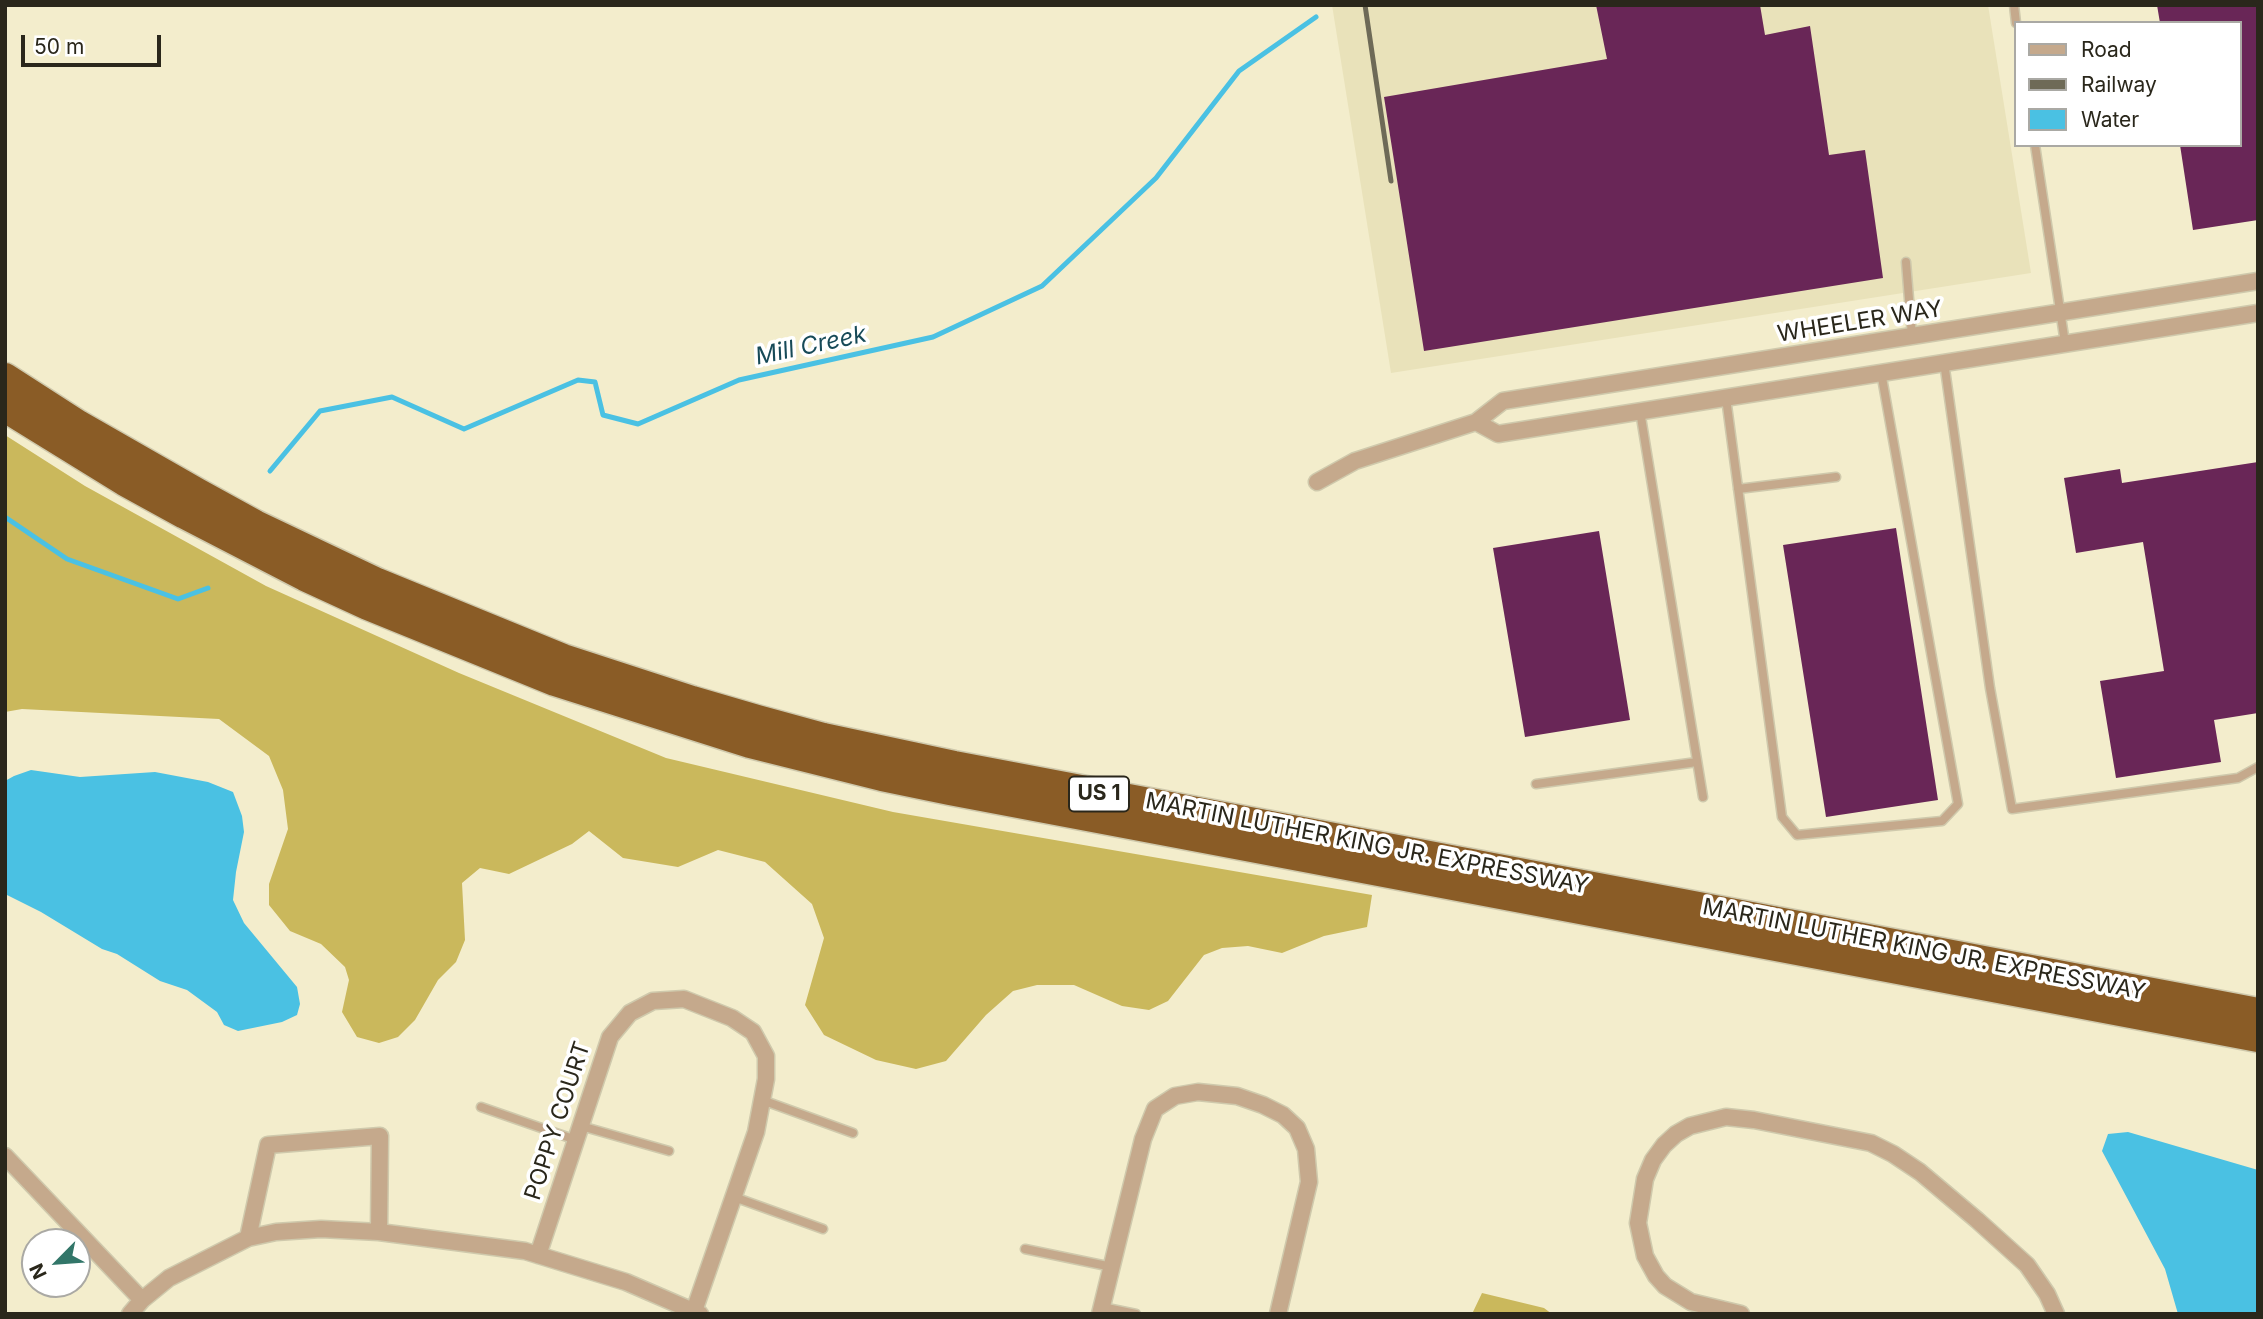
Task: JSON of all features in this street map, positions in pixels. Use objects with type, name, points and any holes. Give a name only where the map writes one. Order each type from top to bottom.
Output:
[{"type":"highway","name":"MARTIN LUTHER KING JR. EXPRESSWAY","points":[[5,378],[148,467],[255,525],[365,577],[439,610],[563,659],[757,720],[861,747],[954,766],[2258,1013]]},
{"type":"highway","name":"MARTIN LUTHER KING JR. EXPRESSWAY","points":[[5,407],[125,481],[185,514],[368,605],[555,681],[620,704],[750,743],[950,790],[2258,1037]]},
{"type":"street","name":"WHEELER WAY","points":[[1317,482],[1354,461],[1476,422],[1503,401],[2258,281]]},
{"type":"street","points":[[1476,422],[1498,435],[2258,313]]},
{"type":"street","name":"POPPY COURT","points":[[538,1255],[610,1037],[630,1013],[653,1001],[684,999],[732,1018],[753,1032],[766,1056],[766,1079],[756,1132],[697,1312]]},
{"type":"street","points":[[1101,1310],[1143,1139],[1155,1109],[1175,1096],[1198,1092],[1237,1096],[1283,1115],[1297,1128],[1306,1149],[1309,1182],[1278,1314]]},
{"type":"street","points":[[1741,1314],[1691,1302],[1665,1286],[1645,1256],[1638,1223],[1640,1197],[1645,1180],[1653,1160],[1664,1145],[1690,1126],[1726,1117],[1871,1143],[1893,1154],[1977,1220],[2027,1265],[2047,1294],[2056,1314]]},
{"type":"street","points":[[248,1238],[268,1145],[380,1136],[379,1232]]},
{"type":"street","points":[[5,1156],[142,1300]]},
{"type":"street","points":[[130,1314],[142,1300],[169,1278],[248,1238],[305,1229],[379,1232],[538,1255],[626,1282],[697,1312]]},
{"type":"lane","points":[[2035,147],[2062,313],[2064,343]]},
{"type":"lane","points":[[1906,262],[1912,336]]},
{"type":"lane","points":[[1944,362],[1990,688],[2012,809],[2238,778],[2258,767]]},
{"type":"lane","points":[[1726,397],[1782,817],[1797,835],[1942,821],[1958,804],[1881,372]]},
{"type":"lane","points":[[1640,411],[1703,797]]},
{"type":"lane","points":[[1738,489],[1836,477]]},
{"type":"lane","points":[[1536,784],[1697,762]]},
{"type":"lane","points":[[762,1100],[853,1133]]},
{"type":"lane","points":[[481,1107],[578,1133],[669,1151]]},
{"type":"lane","points":[[734,1197],[823,1229]]},
{"type":"lane","points":[[1025,1248],[1112,1267]]},
{"type":"lane","points":[[1101,1310],[1136,1314]]},
{"type":"shaded area","points":[[1332,5],[1988,5],[2031,273],[1391,373]]},
{"type":"shaded area","points":[[5,435],[85,486],[266,586],[459,673],[666,758],[893,812],[1372,895],[1367,927],[1324,936],[1282,953],[1248,946],[1222,948],[1204,955],[1168,1001],[1149,1010],[1122,1006],[1074,985],[1037,985],[1013,991],[986,1015],[946,1061],[916,1069],[876,1060],[824,1035],[805,1005],[824,938],[812,904],[765,862],[718,850],[678,867],[623,858],[589,831],[572,844],[509,874],[480,868],[462,883],[465,940],[456,962],[438,980],[415,1020],[398,1037],[379,1043],[357,1037],[342,1012],[349,980],[345,967],[321,944],[290,931],[269,905],[269,884],[288,829],[283,790],[269,756],[219,719],[22,709],[5,712]]},
{"type":"shaded area","points":[[1482,1293],[1544,1308],[1552,1314],[1472,1314]]},
{"type":"water","points":[[31,770],[80,777],[155,772],[208,782],[233,792],[242,816],[244,832],[233,900],[244,923],[297,987],[300,1004],[297,1015],[282,1022],[238,1031],[224,1025],[217,1012],[187,990],[160,981],[117,954],[102,949],[5,894],[5,781]]},
{"type":"water","points":[[2128,1132],[2258,1170],[2258,1314],[2178,1314],[2165,1269],[2102,1151],[2108,1134]]},
{"type":"building","points":[[1596,5],[1760,5],[1765,35],[1810,26],[1829,155],[1865,150],[1883,278],[1424,351],[1384,97],[1607,59]]},
{"type":"building","points":[[2157,5],[2258,5],[2258,220],[2193,230],[2180,147],[2242,147],[2242,21],[2160,21]]},
{"type":"building","points":[[2258,462],[2258,713],[2214,720],[2221,762],[2116,778],[2100,681],[2164,671],[2143,542],[2076,553],[2064,478],[2120,469],[2122,483]]},
{"type":"building","points":[[1896,528],[1938,800],[1826,817],[1783,545]]},
{"type":"building","points":[[1599,531],[1630,720],[1525,737],[1493,548]]},
{"type":"waterway","name":"Mill Creek","points":[[270,471],[320,411],[392,397],[464,429],[578,380],[595,382],[603,415],[638,424],[739,380],[933,337],[1042,286],[1156,178],[1239,71],[1316,17]]},
{"type":"waterway","name":"Mill Creek","points":[[5,517],[67,559],[178,599],[208,588]]},
{"type":"railway","points":[[1365,5],[1391,181]]}]
